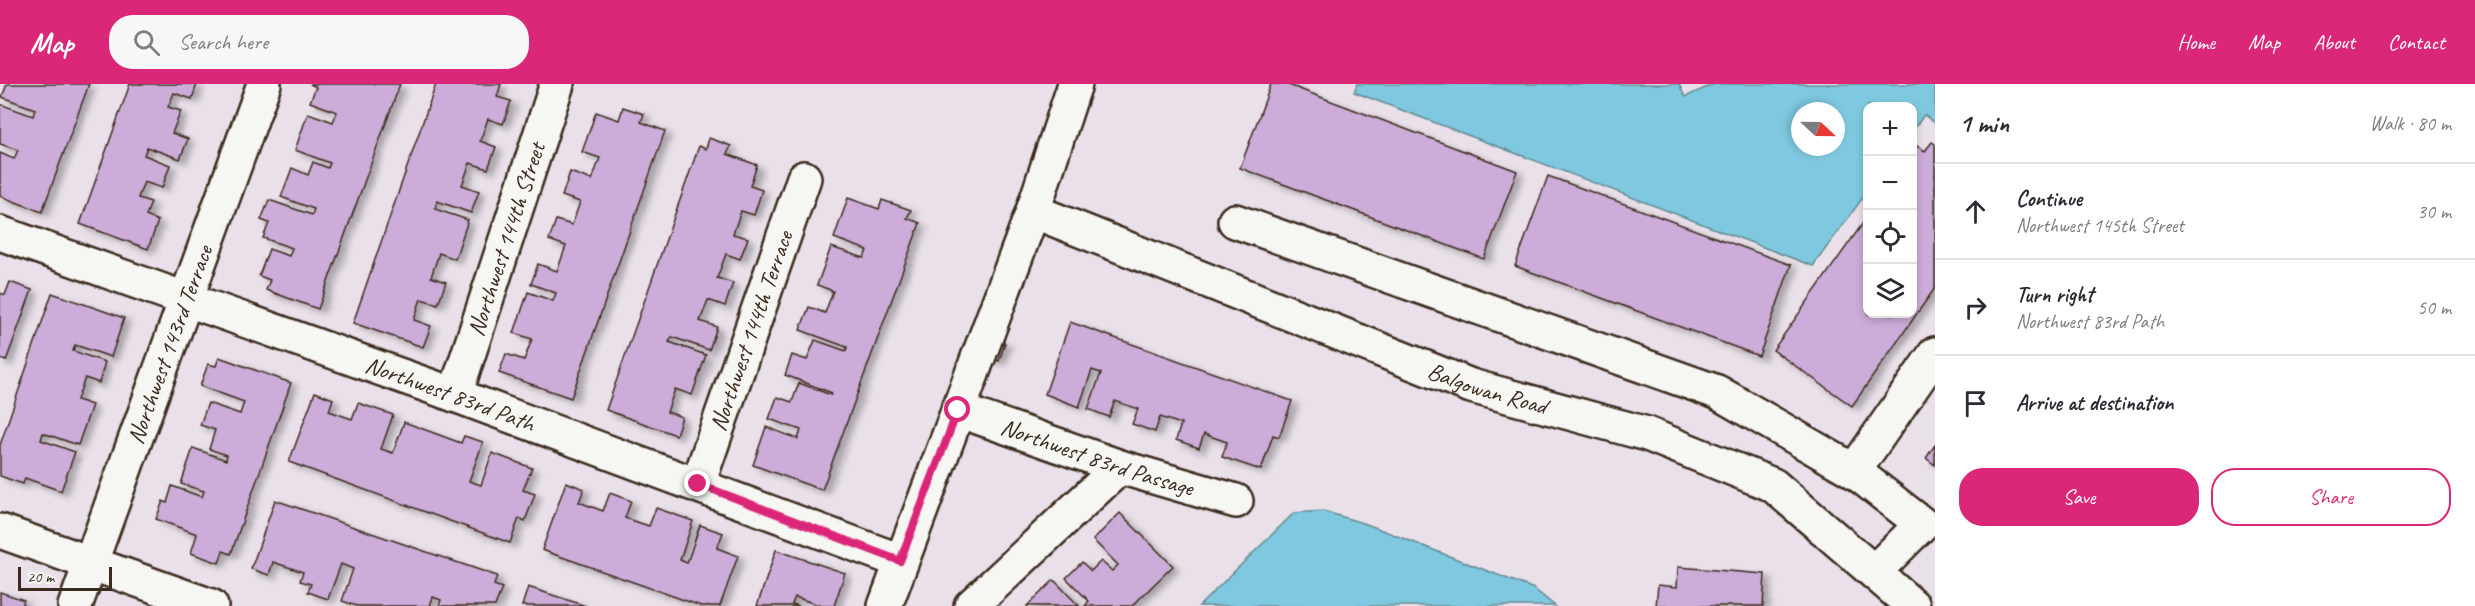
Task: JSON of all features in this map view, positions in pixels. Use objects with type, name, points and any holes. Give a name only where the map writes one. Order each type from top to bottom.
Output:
[{"type":"street","name":"Northwest 143rd Terrace","points":[[75,606],[264,84]]},
{"type":"street","name":"Northwest 144th Street","points":[[455,395],[557,84]]},
{"type":"street","points":[[885,606],[1033,211],[1075,84]]},
{"type":"street","name":"Northwest 144th Terrace","points":[[698,484],[804,178]]},
{"type":"street","name":"Balgowan Road","points":[[1033,211],[1471,386],[1647,434],[1773,485],[1913,606]]},
{"type":"street","points":[[1235,221],[1717,392],[1854,471],[1928,530],[1874,572]]},
{"type":"street","name":"Northwest 83rd Path","points":[[0,233],[455,395],[900,561]]},
{"type":"street","points":[[1854,471],[1935,354]]},
{"type":"street","name":"Northwest 83rd Passage","points":[[958,410],[1120,467],[1236,501]]},
{"type":"street","points":[[971,606],[1120,467]]},
{"type":"street","points":[[0,531],[211,606]]},
{"type":"water","points":[[1357,84],[1679,84],[1685,97],[1714,84],[1935,84],[1935,123],[1924,115],[1917,125],[1917,102],[1863,102],[1863,197],[1813,266],[1354,92]]},
{"type":"water","points":[[1323,511],[1369,525],[1534,589],[1555,606],[1199,606],[1294,513]]},
{"type":"building","points":[[7,84],[89,84],[42,212],[0,196],[0,153],[14,159],[18,150],[0,144],[0,104],[33,116],[35,109],[2,97]]},
{"type":"building","points":[[130,84],[197,84],[192,99],[174,93],[168,107],[181,111],[172,133],[188,139],[180,159],[147,147],[144,155],[170,165],[162,188],[144,182],[138,198],[151,202],[146,216],[158,221],[148,249],[80,224]]},
{"type":"building","points":[[310,84],[400,84],[318,309],[266,290],[270,280],[259,276],[269,249],[289,256],[292,248],[263,238],[269,223],[261,220],[269,200],[312,215],[314,209],[281,197],[292,168],[308,175],[313,162],[328,168],[330,163],[295,150],[308,113],[333,122],[337,112],[310,102],[316,87]]},
{"type":"building","points":[[436,84],[501,84],[497,97],[511,101],[503,124],[488,119],[480,141],[496,147],[488,169],[470,163],[462,185],[479,191],[471,213],[437,201],[435,209],[468,220],[455,259],[439,253],[431,277],[446,282],[438,304],[421,299],[414,320],[431,326],[423,347],[353,323]]},
{"type":"building","points":[[1271,84],[1286,84],[1517,171],[1484,259],[1240,168]]},
{"type":"building","points":[[623,107],[644,114],[641,122],[665,131],[571,398],[499,373],[506,354],[524,360],[532,339],[514,333],[528,292],[553,301],[556,293],[531,284],[538,264],[557,271],[566,246],[549,240],[556,220],[572,225],[580,202],[562,196],[570,172],[592,180],[600,158],[582,152],[596,112],[619,120]]},
{"type":"building","points":[[709,138],[731,146],[727,154],[757,165],[750,186],[762,190],[754,215],[741,211],[733,234],[748,238],[740,259],[726,254],[717,278],[733,283],[725,306],[708,300],[700,321],[717,327],[709,350],[672,337],[669,342],[706,355],[692,395],[675,389],[667,412],[682,417],[676,435],[606,410],[699,146],[706,149]]},
{"type":"building","points":[[1932,142],[1935,144],[1935,288],[1917,314],[1917,146],[1925,151]]},
{"type":"building","points":[[1548,176],[1791,265],[1759,356],[1515,266]]},
{"type":"building","points":[[848,198],[879,209],[882,200],[911,210],[907,218],[920,223],[822,490],[753,465],[766,427],[798,439],[801,430],[769,419],[777,397],[792,402],[799,383],[831,395],[832,393],[785,375],[792,355],[807,360],[815,340],[846,351],[847,347],[800,330],[809,307],[825,313],[833,291],[817,285],[831,247],[864,258],[867,250],[834,238]]},
{"type":"building","points":[[1863,223],[1863,318],[1914,318],[1852,406],[1773,350]]},
{"type":"building","points":[[10,282],[32,290],[6,361],[0,359],[0,293],[5,295]]},
{"type":"building","points":[[52,293],[124,318],[111,357],[75,345],[73,351],[105,362],[99,383],[85,378],[77,400],[92,405],[78,445],[43,433],[41,440],[75,452],[61,491],[25,478],[23,484],[0,476],[0,445]]},
{"type":"building","points":[[1070,322],[1292,401],[1279,437],[1273,435],[1261,470],[1222,457],[1227,442],[1204,434],[1199,448],[1176,440],[1181,424],[1160,417],[1155,432],[1132,424],[1138,409],[1115,401],[1109,417],[1088,409],[1101,373],[1092,370],[1079,407],[1045,394]]},
{"type":"building","points":[[988,336],[1005,343],[999,361],[981,354]]},
{"type":"building","points":[[219,357],[291,383],[231,554],[223,551],[219,563],[191,553],[197,534],[156,519],[163,501],[167,503],[172,486],[202,497],[204,491],[181,484],[193,448],[226,460],[227,455],[209,449],[215,430],[200,425],[208,403],[240,414],[244,402],[200,386],[208,364],[216,366]]},
{"type":"building","points":[[315,392],[333,399],[329,411],[352,419],[358,403],[393,415],[381,449],[393,453],[404,422],[461,443],[464,436],[483,442],[469,481],[481,485],[492,453],[532,468],[523,490],[535,494],[525,521],[519,518],[510,543],[289,462]]},
{"type":"building","points":[[1935,445],[1935,465],[1926,458]]},
{"type":"building","points":[[566,482],[584,489],[579,502],[603,511],[610,493],[631,501],[625,518],[649,526],[656,508],[693,521],[680,560],[687,563],[700,525],[723,533],[717,548],[738,556],[720,606],[701,606],[542,550]]},
{"type":"building","points":[[275,500],[497,576],[494,585],[502,588],[495,606],[439,606],[441,600],[433,597],[430,606],[357,606],[342,601],[353,569],[341,564],[328,599],[308,592],[311,584],[300,581],[303,572],[273,562],[269,575],[251,569]]},
{"type":"building","points":[[1120,513],[1173,566],[1132,606],[1085,606],[1089,601],[1066,578],[1082,562],[1091,571],[1101,561],[1112,571],[1118,565],[1093,540]]},
{"type":"building","points":[[776,550],[845,573],[834,606],[822,606],[795,597],[792,604],[799,606],[757,606]]},
{"type":"building","points":[[1678,567],[1765,574],[1763,606],[1656,606],[1658,585],[1677,587]]},
{"type":"building","points":[[1054,580],[1079,606],[1027,606]]},
{"type":"building","points":[[528,587],[586,606],[522,606]]},
{"type":"building","points":[[0,592],[24,600],[22,606],[0,606]]},
{"type":"route","points":[[698,484],[900,561],[958,410]]}]
